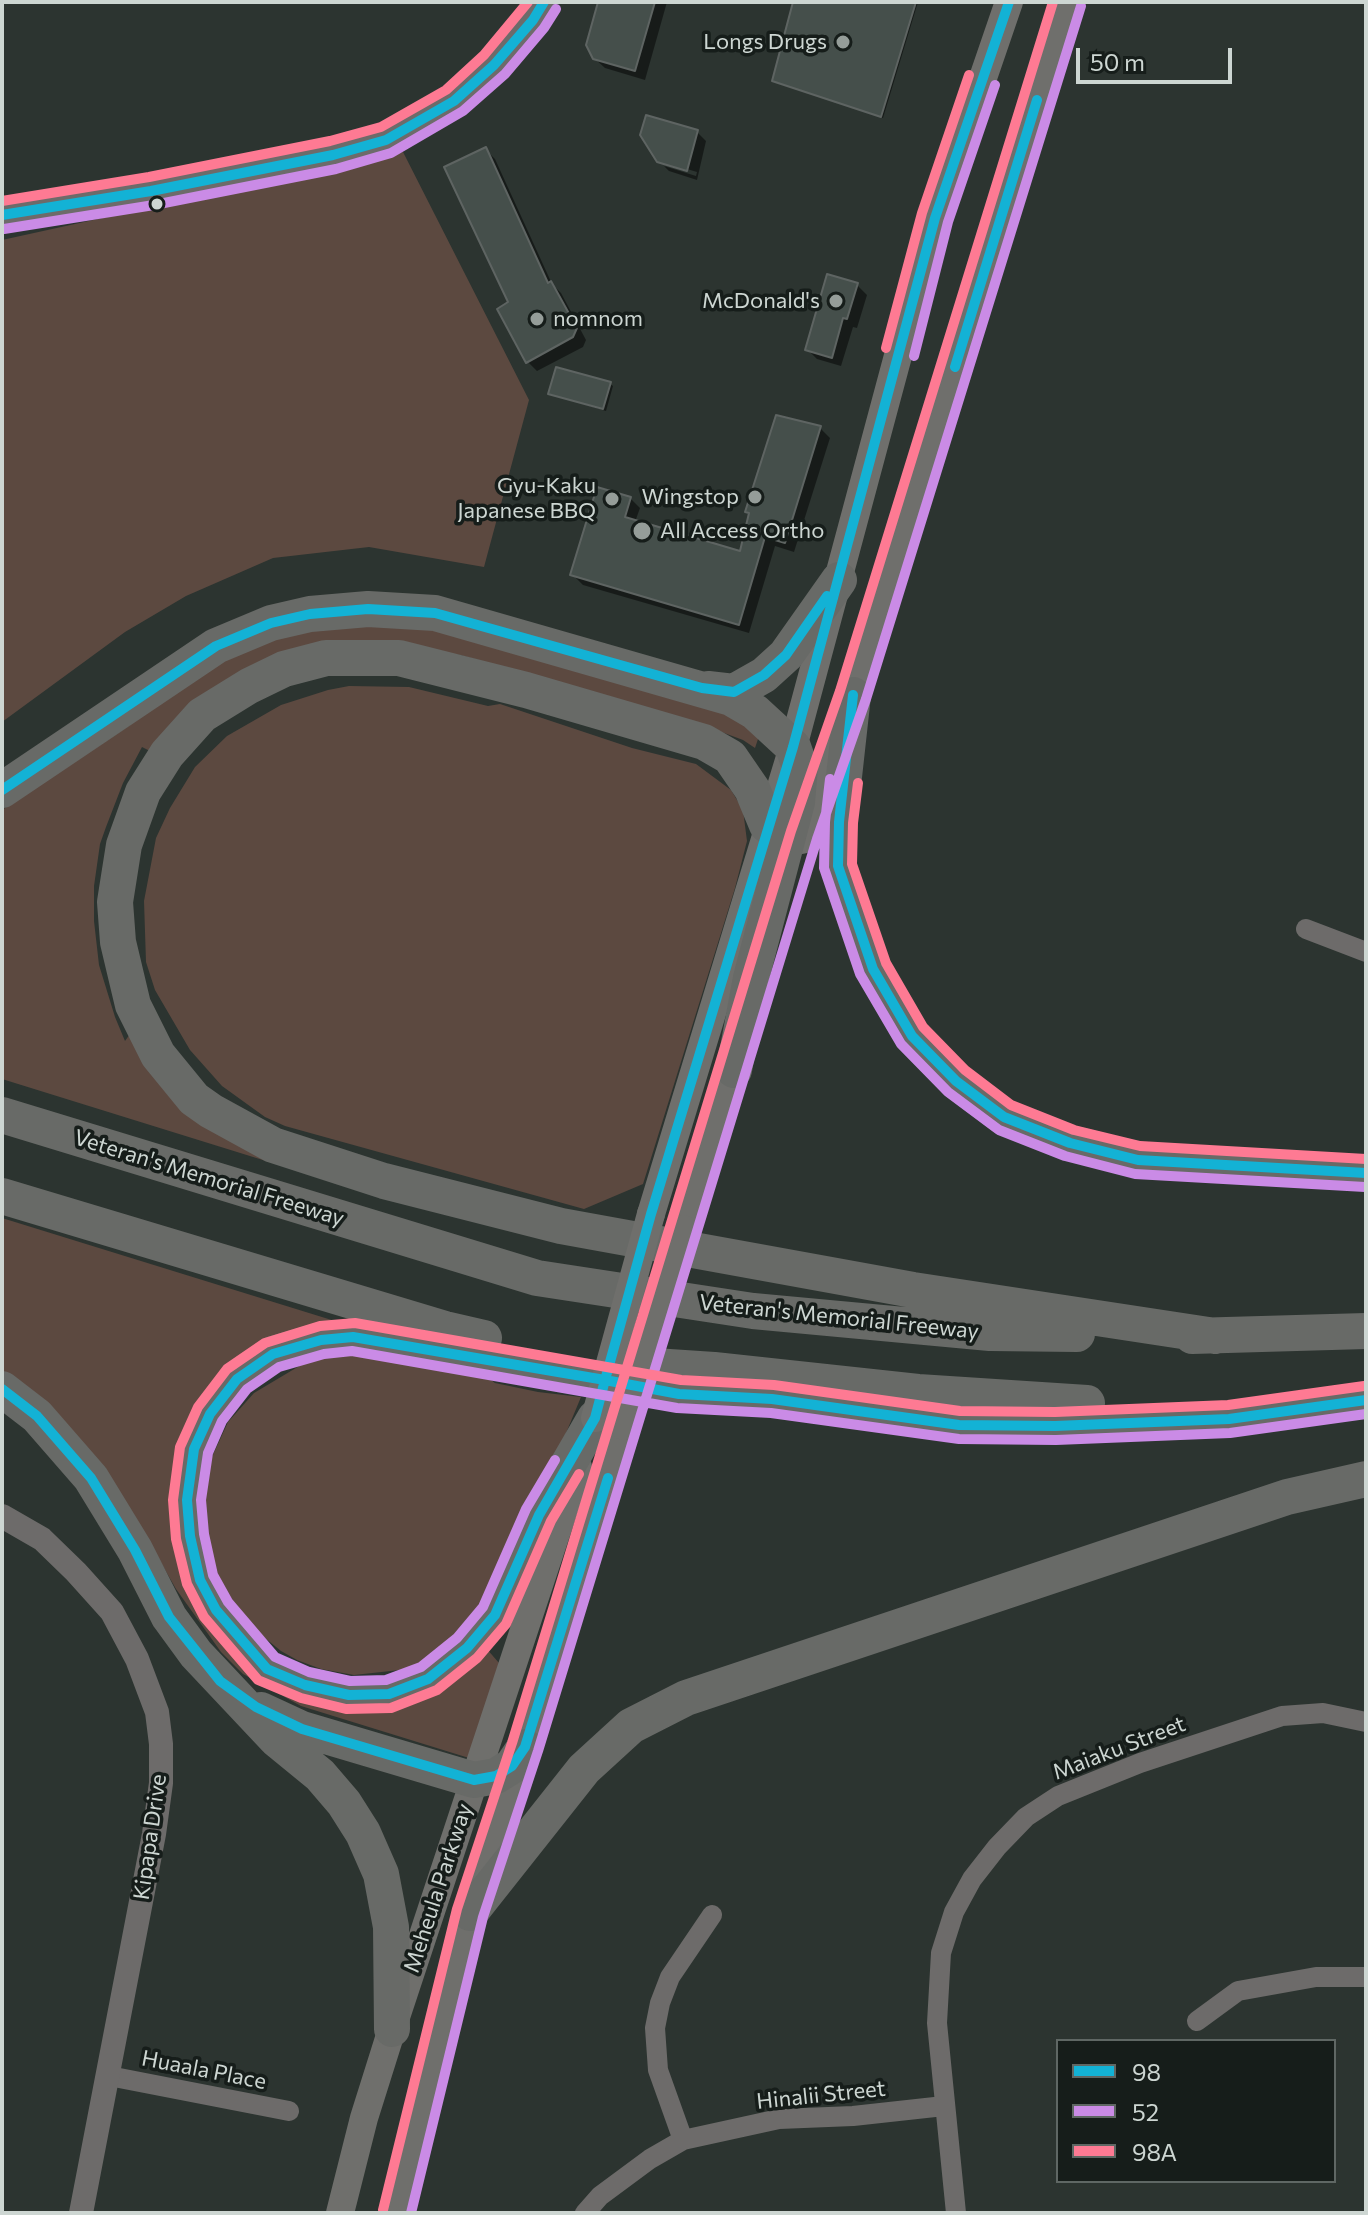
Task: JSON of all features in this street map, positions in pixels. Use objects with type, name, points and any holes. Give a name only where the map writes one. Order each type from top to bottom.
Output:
[{"type":"highway","points":[[702,688],[734,692],[764,675],[786,655],[839,580]]},
{"type":"highway","points":[[2,790],[216,646],[271,623],[310,614],[368,609],[435,613],[731,698],[755,712],[793,747],[800,767],[797,802],[751,978],[734,1070]]},
{"type":"highway","points":[[767,825],[752,789],[730,757],[704,742],[526,690],[399,658],[326,658],[284,669],[202,715],[167,754],[143,792],[124,845],[115,902],[118,942],[133,1005],[158,1055],[194,1099],[273,1145],[384,1181],[561,1226],[913,1290],[1215,1336]]},
{"type":"highway","points":[[853,695],[839,822],[838,866],[873,969],[912,1036],[956,1081],[1004,1117],[1070,1143],[1138,1160],[1366,1173]]},
{"type":"highway","name":"Veteran's Memorial Freeway","points":[[2,1115],[537,1278],[753,1311],[990,1333],[1215,1336],[1366,1331]]},
{"type":"highway","points":[[2,1196],[445,1329],[583,1361],[714,1370],[918,1392],[1081,1403],[1207,1402],[1366,1391]]},
{"type":"highway","points":[[609,1422],[539,1515],[495,1615],[467,1648],[428,1679],[389,1694],[349,1695],[305,1685],[267,1669],[216,1610],[200,1580],[190,1536],[187,1500],[194,1449],[210,1414],[237,1379],[273,1354],[321,1340],[353,1337],[679,1394],[772,1399],[959,1425],[1055,1426],[1229,1419],[1366,1400]]},
{"type":"highway","points":[[2,1389],[37,1416],[91,1478],[135,1550],[169,1617],[196,1654],[276,1739],[320,1775],[344,1803],[363,1833],[381,1874],[391,1927],[392,2029]]},
{"type":"highway","points":[[470,1913],[584,1769],[631,1726],[686,1698],[1287,1497],[1366,1479]]},
{"type":"highway","points":[[220,1681],[256,1707],[302,1729],[474,1780],[496,1776],[512,1766],[525,1747]]},
{"type":"main road","name":"Meheula Parkway","points":[[397,2213],[470,1913],[525,1747],[609,1422],[651,1214],[793,747],[935,218],[1009,2]]},
{"type":"main road","name":"Meheula Parkway","points":[[340,2213],[364,2118],[474,1780],[683,1229],[804,835],[853,695],[1068,2]]},
{"type":"street","points":[[2,215],[178,186],[333,155],[386,140],[454,101],[494,65],[533,20],[544,2]]},
{"type":"street","points":[[1306,929],[1366,952]]},
{"type":"street","name":"Kipapa Drive","points":[[2,1516],[42,1539],[112,1612],[137,1659],[157,1712],[161,1744],[161,1783],[109,2076],[81,2213]]},
{"type":"street","name":"Maiaku Street","points":[[956,2213],[937,2023],[941,1953],[954,1912],[972,1879],[997,1847],[1026,1817],[1058,1796],[1140,1763],[1282,1716],[1323,1713],[1366,1722]]},
{"type":"street","points":[[683,2140],[658,2070],[655,2028],[670,1977],[712,1915]]},
{"type":"street","points":[[1197,2021],[1238,1991],[1316,1977],[1366,1977]]},
{"type":"street","name":"Huaala Place","points":[[109,2076],[289,2111]]},
{"type":"street","name":"Hinalii Street","points":[[585,2213],[600,2196],[650,2159],[683,2140],[779,2119],[853,2116],[944,2106]]},
{"type":"shaded area","points":[[403,152],[529,400],[484,567],[369,547],[273,558],[186,596],[125,632],[2,722],[2,240]]},
{"type":"shaded area","points":[[405,619],[723,706],[761,730],[755,748],[743,740],[700,724],[460,655],[362,644],[150,751],[142,747],[123,783],[100,844],[94,886],[99,965],[125,1041],[130,1034],[141,1056],[398,1202],[2,1079],[2,810],[130,725],[178,684],[284,631]]},
{"type":"shaded area","points":[[349,686],[409,687],[488,706],[500,704],[632,748],[696,764],[731,790],[743,810],[747,841],[735,888],[643,1184],[584,1209],[285,1126],[265,1117],[222,1086],[190,1050],[155,990],[146,962],[144,901],[156,838],[195,767],[227,736],[281,705]]},
{"type":"shaded area","points":[[2,1218],[351,1326],[237,1364],[179,1562],[311,1703],[486,1648],[499,1663],[469,1758],[301,1706],[243,1674],[221,1652],[176,1589],[131,1510],[2,1373]]},
{"type":"shaded area","points":[[369,1353],[486,1376],[495,1383],[538,1392],[581,1397],[499,1594],[461,1645],[409,1669],[354,1675],[321,1669],[297,1660],[249,1625],[214,1573],[203,1509],[211,1459],[228,1422],[254,1393],[306,1362]]},
{"type":"building","points":[[598,2],[655,2],[635,71],[593,59],[586,45]]},
{"type":"building","name":"Longs Drugs","points":[[793,2],[916,2],[881,117],[772,81]]},
{"type":"building","points":[[646,115],[698,130],[687,171],[657,162],[640,135]]},
{"type":"building","points":[[486,147],[548,283],[551,281],[577,328],[573,337],[526,363],[497,309],[508,302],[444,167]]},
{"type":"building","name":"McDonald's","points":[[827,274],[858,283],[847,319],[843,318],[832,358],[805,350]]},
{"type":"building","points":[[556,367],[611,382],[603,409],[548,394]]},
{"type":"building","points":[[776,415],[821,426],[785,543],[765,537],[739,625],[570,575],[597,487],[631,497],[625,517],[740,551],[749,513],[745,512]]},
{"type":"transit line","name":"98A","points":[[2,201],[149,177],[330,141],[381,127],[446,90],[484,55],[528,2]]},
{"type":"transit line","name":"98","points":[[2,215],[151,191],[333,155],[386,140],[454,101],[494,65],[533,20],[544,2]]},
{"type":"transit line","name":"98","points":[[605,1380],[651,1214],[793,747],[935,218],[1009,2]]},
{"type":"transit line","name":"98A","points":[[383,2210],[457,1909],[512,1743],[791,831],[840,691],[1053,2]]},
{"type":"transit line","name":"52","points":[[411,2213],[483,1917],[538,1751],[817,839],[866,699],[1081,6]]},
{"type":"transit line","name":"52","points":[[4,229],[154,205],[336,169],[391,153],[463,111],[505,74],[556,9]]},
{"type":"transit line","name":"98A","points":[[886,348],[922,213],[969,75]]},
{"type":"transit line","name":"52","points":[[914,356],[948,222],[995,85]]},
{"type":"transit line","name":"98","points":[[955,367],[1037,100]]},
{"type":"transit line","name":"98","points":[[2,790],[216,646],[271,623],[310,614],[368,609],[435,613],[702,688],[734,692],[764,675],[786,655],[827,596]]},
{"type":"transit line","name":"98","points":[[853,695],[839,822],[838,866],[873,969],[912,1036],[956,1081],[1004,1117],[1070,1143],[1138,1160],[1366,1173]]},
{"type":"transit line","name":"52","points":[[830,779],[824,868],[860,974],[901,1044],[948,1092],[999,1130],[1065,1156],[1135,1174],[1365,1187]]},
{"type":"transit line","name":"98A","points":[[858,783],[852,864],[886,963],[923,1027],[965,1070],[1011,1105],[1074,1130],[1140,1146],[1366,1159]]},
{"type":"transit line","name":"98A","points":[[579,1474],[551,1521],[506,1624],[477,1658],[437,1690],[391,1708],[346,1709],[301,1698],[258,1680],[204,1617],[187,1584],[176,1539],[173,1500],[180,1447],[198,1407],[227,1369],[265,1343],[320,1326],[355,1323],[681,1380],[774,1385],[960,1411],[1055,1412],[1228,1405],[1364,1386]]},
{"type":"transit line","name":"98","points":[[353,1337],[605,1380],[595,1418],[539,1515],[495,1615],[467,1648],[428,1679],[389,1694],[349,1695],[305,1685],[267,1669],[216,1610],[200,1580],[190,1536],[187,1500],[194,1449],[210,1414],[237,1379],[273,1354],[321,1340],[353,1337]]},
{"type":"transit line","name":"52","points":[[555,1460],[526,1509],[483,1607],[457,1638],[421,1667],[386,1680],[350,1681],[309,1672],[275,1657],[228,1602],[213,1575],[204,1534],[201,1500],[208,1453],[222,1421],[247,1389],[279,1367],[324,1354],[352,1351],[677,1408],[771,1413],[959,1439],[1056,1440],[1230,1433],[1366,1414]]},
{"type":"transit line","name":"98","points":[[605,1380],[679,1394],[772,1399],[959,1425],[1055,1426],[1229,1419],[1366,1400]]},
{"type":"transit line","name":"98","points":[[2,1389],[37,1416],[91,1478],[135,1550],[169,1617],[220,1681],[256,1707],[302,1729],[474,1780],[496,1776],[512,1766],[525,1747],[608,1478]]},
{"type":"place","name":"Longs Drugs","points":[[843,42]]},
{"type":"place","name":"McDonald's","points":[[836,301]]},
{"type":"place","name":"nomnom","points":[[537,319]]},
{"type":"place","name":"Wingstop","points":[[755,497]]},
{"type":"place","name":"Gyu-Kaku Japanese BBQ","points":[[612,499]]},
{"type":"place","name":"All Access Ortho","points":[[642,531]]}]
